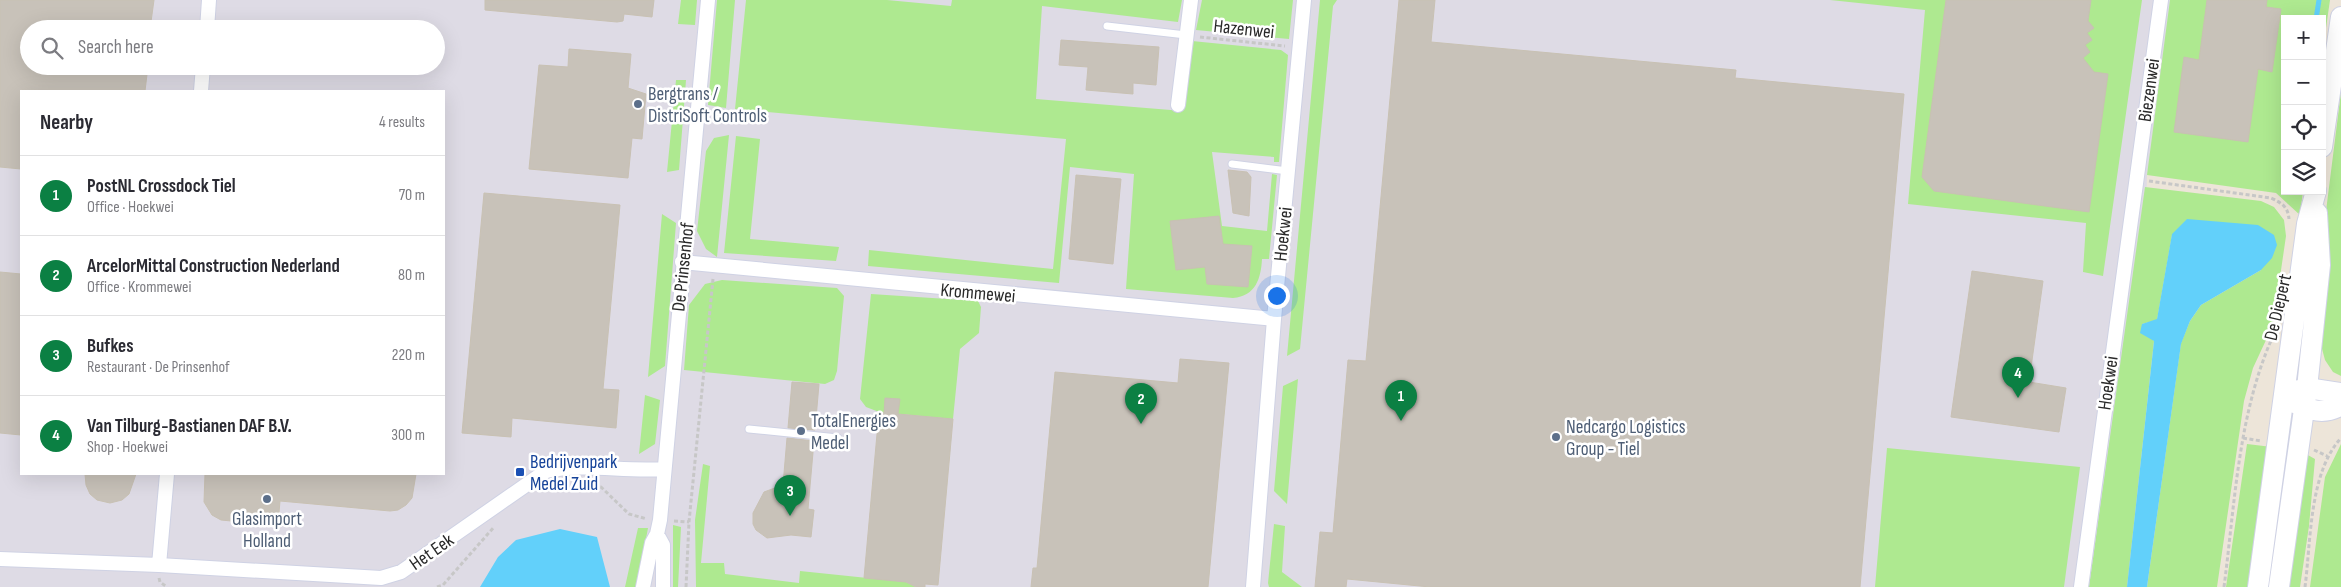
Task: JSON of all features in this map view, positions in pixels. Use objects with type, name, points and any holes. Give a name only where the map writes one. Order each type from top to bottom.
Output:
[{"type":"main road","points":[[2326,120],[2341,17]]},
{"type":"main road","name":"De Diepert","points":[[2279,587],[2307,388],[2320,265],[2315,195]]},
{"type":"main road","name":"De Diepert","points":[[2258,587],[2307,224],[2315,195]]},
{"type":"main road","points":[[2285,395],[2307,388],[2341,393]]},
{"type":"main road","points":[[2285,395],[2304,409],[2333,410],[2341,405]]},
{"type":"street","points":[[208,20],[209,0]]},
{"type":"street","name":"De Prinsenhof","points":[[644,587],[652,543],[658,527],[708,0]]},
{"type":"street","points":[[1178,105],[1191,0]]},
{"type":"street","name":"Hoekwei","points":[[1253,587],[1274,319],[1298,47],[1304,0]]},
{"type":"street","name":"Biezenwei","points":[[2136,179],[2161,0]]},
{"type":"street","points":[[201,90],[202,75]]},
{"type":"street","name":"Hoekwei","points":[[2081,587],[2136,179]]},
{"type":"street","name":"Krommewei","points":[[682,262],[1274,319]]},
{"type":"street","name":"Het Eek","points":[[0,558],[381,578],[401,572],[546,471],[567,467],[630,470],[664,469]]},
{"type":"street","points":[[159,565],[167,475]]},
{"type":"street","name":"De Prinsenhof","points":[[658,527],[663,546],[663,587]]},
{"type":"lane","points":[[1108,26],[1186,36]]},
{"type":"lane","points":[[1232,164],[1288,170]]},
{"type":"lane","points":[[748,429],[838,438]]},
{"type":"path","name":"Hazenwei","points":[[1186,36],[1298,47]]},
{"type":"path","points":[[2136,179],[2271,198],[2284,204],[2288,212],[2290,228]]},
{"type":"path","name":"De Prinsenhof","points":[[686,587],[689,522],[714,266]]},
{"type":"path","name":"De Diepert","points":[[2224,587],[2251,393],[2260,365],[2275,332]]},
{"type":"path","points":[[2305,587],[2317,490],[2327,456],[2341,438]]},
{"type":"path","points":[[576,484],[601,486],[629,514],[658,527],[689,522]]},
{"type":"path","name":"Het Eek","points":[[437,587],[443,585],[494,526]]},
{"type":"shaded area","points":[[0,0],[2309,0],[2290,15],[2281,15],[2281,165],[2147,175],[2138,587],[0,587]]},
{"type":"green space","points":[[681,0],[697,0],[695,25],[678,24]]},
{"type":"green space","points":[[717,0],[735,0],[726,108],[708,105]]},
{"type":"green space","points":[[746,0],[887,0],[951,6],[952,0],[1182,0],[1178,22],[1042,6],[1036,99],[1183,111],[1192,41],[1281,50],[1288,55],[1279,162],[1274,162],[1274,157],[1212,152],[1222,226],[1267,231],[1272,174],[1277,175],[1269,259],[1262,259],[1256,285],[1247,294],[1233,298],[1126,289],[1134,174],[1070,167],[1059,283],[868,266],[869,250],[1053,269],[1066,139],[735,109]]},
{"type":"green space","points":[[1202,0],[1293,0],[1289,39],[1196,30]]},
{"type":"green space","points":[[1320,0],[1337,0],[1333,6],[1300,349],[1287,356]]},
{"type":"green space","points":[[1830,0],[2142,0],[2103,276],[2083,272],[2086,223],[1908,204],[1925,10]]},
{"type":"green space","points":[[2170,0],[2330,0],[2326,28],[2326,15],[2281,15],[2281,195],[2302,195],[2300,215],[2276,193],[2147,175]]},
{"type":"green space","points":[[676,80],[686,80],[679,170],[667,172]]},
{"type":"green space","points":[[2341,92],[2341,376],[2333,372],[2325,360],[2321,345],[2329,277],[2326,211]]},
{"type":"green space","points":[[729,135],[717,257],[706,249],[697,231],[706,151],[714,138]]},
{"type":"green space","points":[[736,136],[760,139],[750,239],[839,247],[836,261],[724,253]]},
{"type":"green space","points":[[2145,187],[2261,201],[2274,207],[2284,220],[2286,236],[2273,325],[2253,368],[2244,401],[2217,587],[2147,587],[2181,343],[2190,321],[2201,305],[2261,270],[2172,235],[2157,320],[2142,324],[2154,341],[2127,587],[2089,587]]},
{"type":"green space","points":[[662,214],[676,223],[665,366],[648,377]]},
{"type":"green space","points":[[722,280],[837,288],[844,296],[837,371],[834,380],[825,384],[684,370],[689,305],[705,284]]},
{"type":"green space","points":[[871,294],[978,301],[981,307],[979,333],[960,349],[953,419],[879,412],[866,407],[860,399]]},
{"type":"green space","points":[[1298,379],[1287,504],[1274,491],[1283,386]]},
{"type":"green space","points":[[645,395],[660,400],[655,444],[639,454]]},
{"type":"green space","points":[[2247,444],[2272,447],[2252,587],[2226,587]]},
{"type":"green space","points":[[2341,444],[2341,587],[2310,587],[2325,477]]},
{"type":"green space","points":[[1887,448],[2080,467],[2064,587],[1875,587]]},
{"type":"green space","points":[[2306,454],[2315,459],[2309,526],[2300,587],[2288,587]]},
{"type":"green space","points":[[703,464],[710,466],[701,563],[724,563],[725,574],[799,583],[800,571],[906,582],[916,587],[696,587],[695,520]]},
{"type":"green space","points":[[1274,524],[1285,526],[1282,572],[1302,587],[1269,587]]},
{"type":"green space","points":[[673,525],[681,527],[678,587],[673,587]]},
{"type":"green space","points":[[638,528],[648,528],[637,587],[625,587]]},
{"type":"water","points":[[2187,219],[2258,225],[2274,235],[2277,245],[2272,258],[2261,270],[2201,305],[2190,321],[2181,344],[2147,587],[2127,587],[2154,341],[2140,333],[2142,324],[2157,319],[2172,234]]},
{"type":"water","points":[[560,529],[597,537],[610,587],[480,587],[498,557],[516,540]]},
{"type":"building","points":[[0,0],[154,0],[151,20],[20,20],[20,75],[147,75],[145,90],[20,90],[20,169],[0,167]]},
{"type":"building","points":[[485,0],[654,0],[652,17],[624,14],[623,21],[617,22],[485,10]]},
{"type":"building","points":[[1399,0],[1435,0],[1431,42],[1736,70],[1735,78],[1904,94],[1860,587],[1430,587],[1347,579],[1346,587],[1315,587],[1320,532],[1333,533],[1348,360],[1366,361]]},
{"type":"building","points":[[1946,0],[2091,0],[2088,21],[2094,28],[2087,33],[2092,40],[2085,45],[2090,52],[2083,58],[2094,72],[2108,74],[2089,212],[1934,191],[1922,177]]},
{"type":"building","points":[[2207,0],[2267,0],[2266,7],[2281,9],[2272,72],[2258,69],[2248,142],[2174,132],[2184,57],[2199,60]]},
{"type":"building","points":[[1061,40],[1159,47],[1156,85],[1133,83],[1133,94],[1086,90],[1088,67],[1059,65]]},
{"type":"building","points":[[569,49],[631,54],[628,88],[646,94],[642,139],[632,138],[628,178],[529,169],[539,65],[568,67]]},
{"type":"building","points":[[1228,170],[1247,172],[1251,177],[1249,216],[1233,213]]},
{"type":"building","points":[[1076,175],[1121,179],[1113,264],[1069,259]]},
{"type":"building","points":[[484,193],[620,205],[603,389],[619,390],[616,428],[512,418],[511,437],[462,433]]},
{"type":"building","points":[[1219,216],[1223,244],[1252,246],[1248,287],[1207,284],[1205,267],[1176,270],[1170,221]]},
{"type":"building","points":[[1972,271],[2043,281],[2029,382],[2066,388],[2059,432],[1951,417]]},
{"type":"building","points":[[0,272],[20,274],[20,435],[0,433]]},
{"type":"building","points":[[1180,359],[1229,363],[1208,587],[1031,587],[1033,568],[1037,568],[1055,372],[1178,383]]},
{"type":"building","points":[[792,382],[819,384],[815,430],[788,428]]},
{"type":"building","points":[[885,398],[900,399],[898,414],[953,419],[938,585],[925,584],[925,587],[916,587],[906,582],[864,578],[879,412],[884,413]]},
{"type":"building","points":[[787,438],[814,441],[808,509],[814,510],[811,537],[791,535],[767,538],[756,530],[753,524],[753,513],[764,492],[783,485]]},
{"type":"building","points":[[85,475],[136,475],[129,494],[122,500],[110,503],[97,500],[90,494],[86,485]]},
{"type":"building","points":[[205,475],[416,475],[412,498],[398,510],[390,511],[280,501],[278,524],[262,522],[262,524],[221,520],[212,515],[204,502]]},
{"type":"waterway","points":[[2317,15],[2319,0]]},
{"type":"place","name":"Bergtrans / DistriSoft Controls","points":[[638,104]]},
{"type":"place","name":"Van Tilburg-Bastianen DAF B.V.","points":[[2018,398]]},
{"type":"place","name":"PostNL Crossdock Tiel","points":[[1401,421]]},
{"type":"place","name":"ArcelorMittal Construction Nederland","points":[[1141,424]]},
{"type":"place","name":"TotalEnergies Medel","points":[[801,431]]},
{"type":"place","name":"Nedcargo Logistics Group - Tiel","points":[[1556,437]]},
{"type":"place","name":"Bedrijvenpark Medel Zuid","points":[[520,472]]},
{"type":"place","name":"Glasimport Holland","points":[[267,499]]},
{"type":"place","name":"Bufkes","points":[[790,516]]}]
